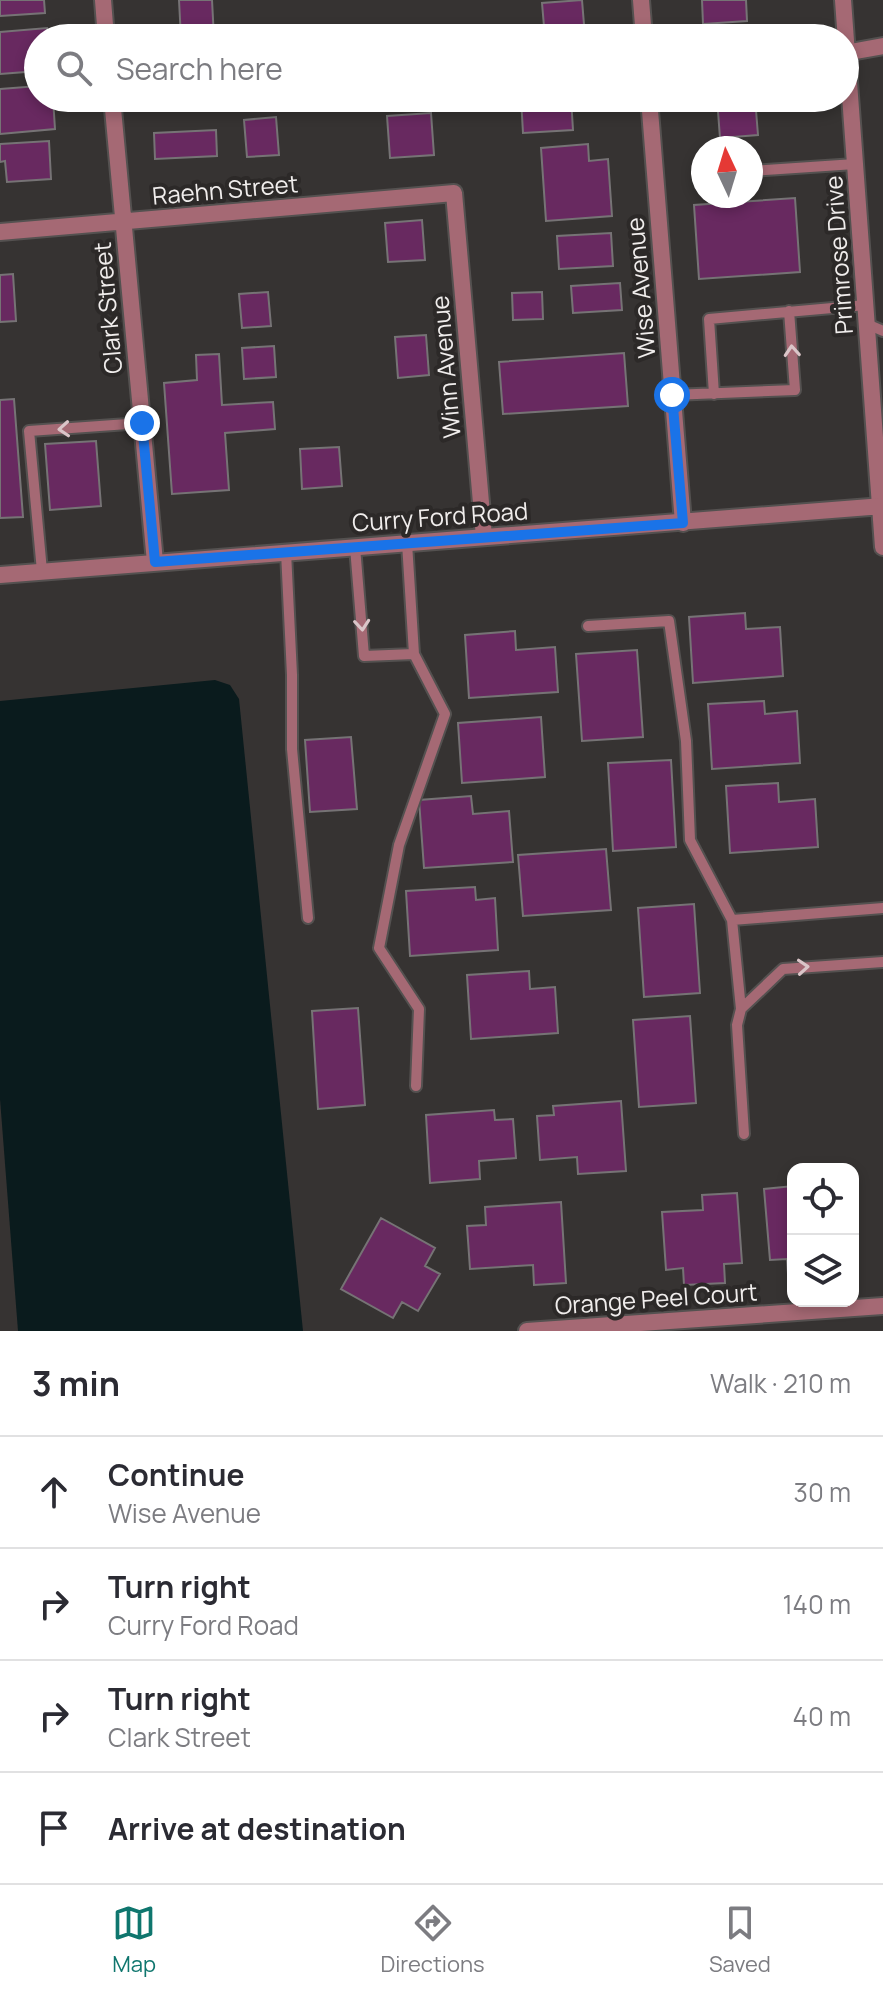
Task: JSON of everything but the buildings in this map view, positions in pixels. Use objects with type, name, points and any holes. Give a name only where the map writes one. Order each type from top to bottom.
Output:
[{"type":"street","points":[[103,0],[105,24]]},
{"type":"street","points":[[641,0],[643,24]]},
{"type":"street","name":"Primrose Drive","points":[[843,0],[844,24]]},
{"type":"street","points":[[859,51],[883,46]]},
{"type":"street","name":"Clark Street","points":[[113,112],[155,562]]},
{"type":"street","name":"Wise Avenue","points":[[650,112],[683,523]]},
{"type":"street","name":"Primrose Drive","points":[[851,112],[883,547]]},
{"type":"street","name":"Raehn Street","points":[[0,232],[454,193]]},
{"type":"street","name":"Winn Avenue","points":[[454,193],[484,537]]},
{"type":"street","name":"Curry Ford Road","points":[[0,575],[882,506]]},
{"type":"street","name":"Orange Peel Court","points":[[527,1331],[883,1306]]},
{"type":"lane","points":[[763,170],[855,164]]},
{"type":"lane","points":[[714,394],[709,319],[866,305]]},
{"type":"lane","points":[[672,395],[795,390],[789,311]]},
{"type":"lane","points":[[867,324],[883,331]]},
{"type":"lane","points":[[42,571],[29,431],[142,423]]},
{"type":"lane","points":[[407,543],[414,654],[445,714],[399,845],[379,948],[419,1009],[416,1086]]},
{"type":"lane","points":[[355,547],[364,656],[414,654]]},
{"type":"lane","points":[[286,552],[292,749],[308,918]]},
{"type":"lane","points":[[588,626],[669,621],[686,741],[690,840],[732,920],[741,1009],[737,1025],[744,1134]]},
{"type":"lane","points":[[732,920],[883,908]]},
{"type":"lane","points":[[741,1009],[783,969],[883,962]]},
{"type":"shaded area","points":[[215,680],[230,685],[239,699],[303,1331],[18,1331],[0,1099],[0,701]]},
{"type":"route","points":[[142,423],[155,562],[683,523],[672,395]]}]
